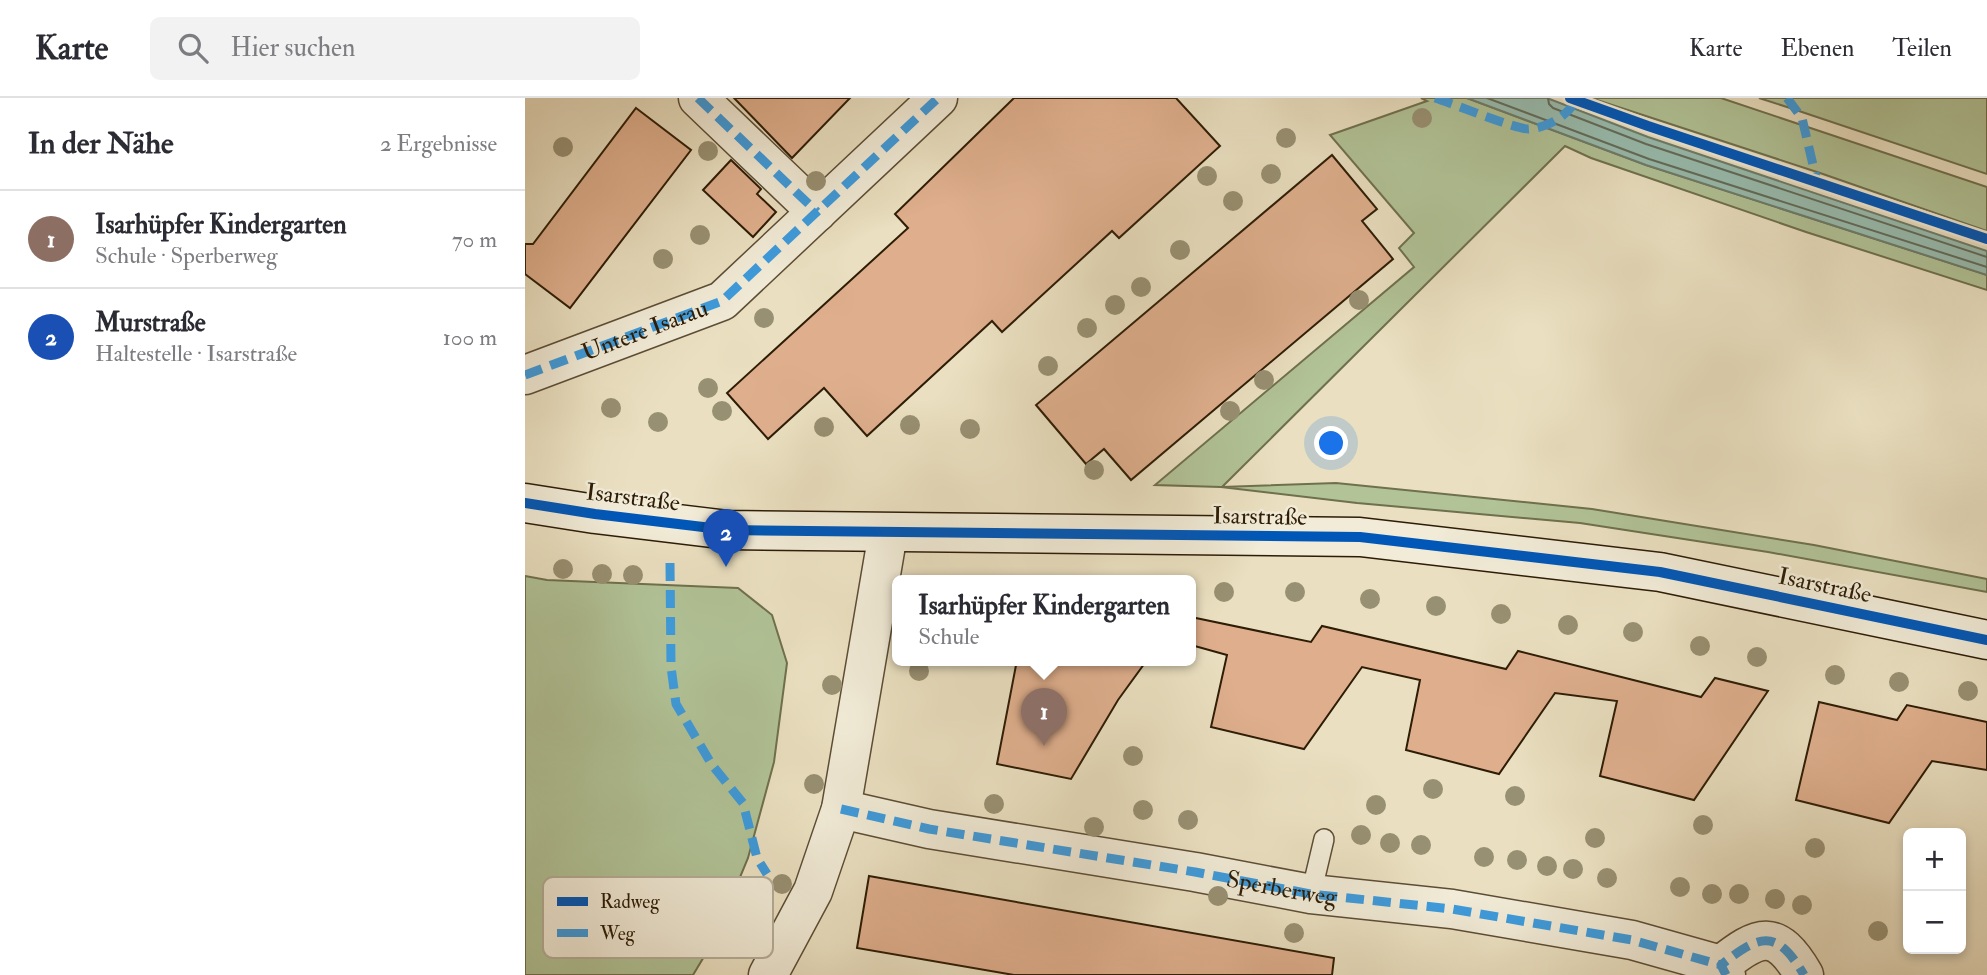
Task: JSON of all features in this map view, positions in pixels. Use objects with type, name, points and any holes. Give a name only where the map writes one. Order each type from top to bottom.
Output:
[{"type":"street","points":[[698,98],[817,212]]},
{"type":"street","name":"Untere Isarau","points":[[525,375],[722,301],[939,98]]},
{"type":"street","name":"Isarstraße","points":[[525,503],[728,530],[1360,537],[1660,572],[1987,640]]},
{"type":"street","points":[[768,975],[813,891],[841,809],[888,533]]},
{"type":"street","name":"Sperberweg","points":[[841,809],[929,829],[1195,872],[1311,894],[1466,911],[1632,940],[1723,970],[1743,947],[1755,941],[1767,940],[1779,944],[1789,952],[1804,975]]},
{"type":"lane","points":[[1311,894],[1324,839]]},
{"type":"green space","points":[[1421,98],[1467,98],[1646,165],[1987,275],[1987,290],[1806,232],[1591,158],[1565,146],[1222,487],[1336,483],[1592,509],[1814,545],[1987,579],[1987,592],[1768,552],[1580,523],[1357,503],[1221,487],[1155,485],[1414,267],[1399,248],[1414,233],[1330,135],[1427,101]]},
{"type":"green space","points":[[1591,98],[1721,98],[1987,187],[1987,231],[1820,173]]},
{"type":"green space","points":[[1759,98],[1987,98],[1987,174],[1787,107]]},
{"type":"green space","points":[[525,576],[547,580],[738,588],[772,615],[787,663],[774,762],[748,858],[740,877],[543,877],[543,958],[703,958],[693,975],[525,975]]},
{"type":"water","points":[[1467,98],[1547,98],[1648,137],[1987,251],[1987,275],[1646,165]]},
{"type":"building","points":[[734,98],[850,98],[792,158]]},
{"type":"building","points":[[1014,98],[1176,98],[1220,146],[1119,238],[1112,231],[1002,332],[992,321],[867,436],[824,388],[768,439],[727,393],[908,228],[895,214]]},
{"type":"building","points":[[636,108],[691,150],[570,308],[525,274],[525,244],[533,244]]},
{"type":"building","points":[[1332,155],[1377,209],[1362,221],[1393,259],[1131,480],[1104,449],[1086,464],[1036,405]]},
{"type":"building","points":[[731,160],[761,189],[757,194],[776,212],[753,237],[703,190]]},
{"type":"building","points":[[1196,618],[1311,642],[1322,626],[1506,669],[1518,651],[1701,697],[1715,678],[1768,691],[1694,800],[1600,776],[1617,701],[1555,693],[1499,774],[1406,750],[1420,680],[1362,667],[1304,749],[1211,727],[1227,655],[1196,646]]},
{"type":"building","points":[[1016,666],[1143,666],[1118,700],[1071,779],[997,764]]},
{"type":"building","points":[[1819,702],[1897,720],[1907,705],[1987,722],[1987,770],[1932,761],[1889,823],[1796,800]]},
{"type":"building","points":[[869,876],[1334,958],[1332,975],[1014,975],[857,948]]},
{"type":"marked path","points":[[698,98],[817,212]]},
{"type":"marked path","points":[[525,375],[722,301],[938,98]]},
{"type":"marked path","points":[[1435,98],[1529,129],[1557,120],[1578,98]]},
{"type":"marked path","points":[[1787,98],[1802,118],[1817,182]]},
{"type":"marked path","points":[[670,563],[671,667],[676,704],[712,765],[743,803],[757,858],[767,874]]},
{"type":"marked path","points":[[841,809],[929,829],[1195,872],[1311,894],[1452,909],[1632,940],[1721,965]]},
{"type":"marked path","points":[[1726,975],[1721,965],[1746,947],[1766,941],[1785,949],[1804,975]]},
{"type":"cycle path","points":[[1570,98],[1987,239]]},
{"type":"cycle path","points":[[525,503],[728,530],[1360,537],[1660,572],[1987,640]]},
{"type":"place","name":"Murstraße","points":[[726,567]]},
{"type":"place","name":"Isarhüpfer Kindergarten","points":[[1044,746]]}]
